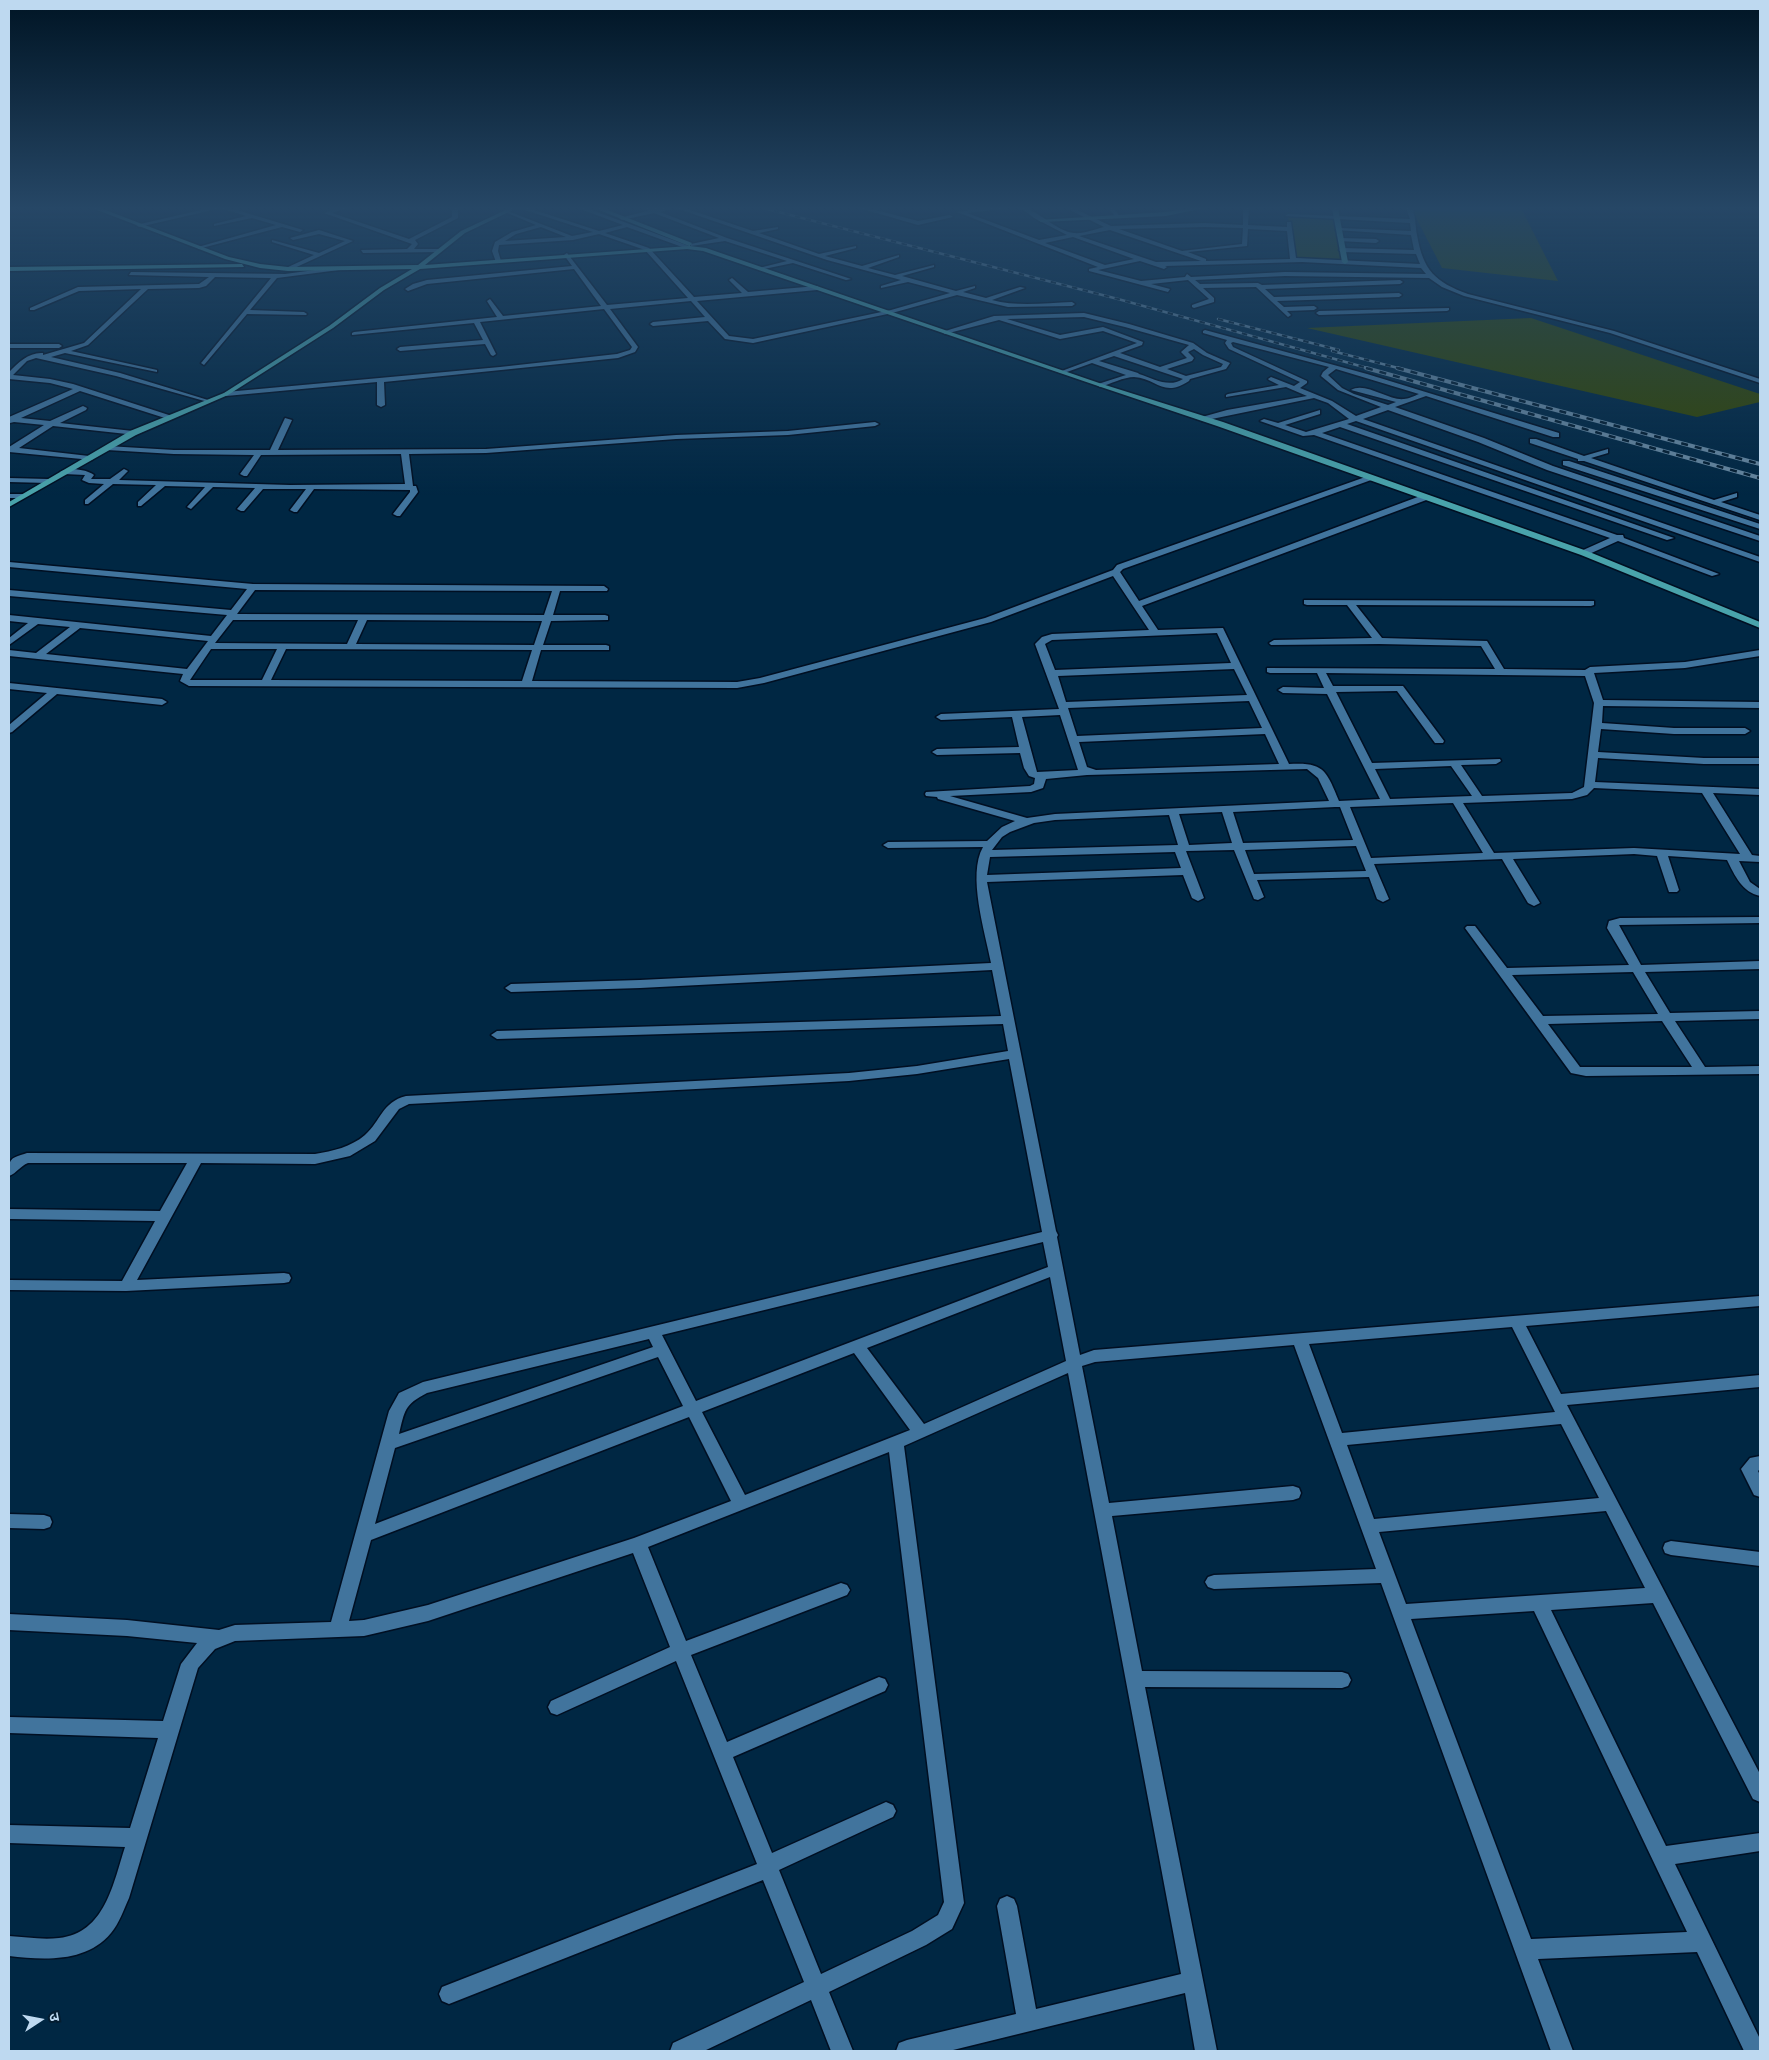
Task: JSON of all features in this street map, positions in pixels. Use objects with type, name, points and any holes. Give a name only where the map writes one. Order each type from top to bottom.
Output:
[{"type":"main road","points":[[9,505],[133,433],[226,394],[331,327],[362,304]]},
{"type":"main road","points":[[865,304],[1205,419],[1584,553],[1760,625]]},
{"type":"street","points":[[32,309],[43,304]]},
{"type":"street","points":[[43,358],[86,344],[129,304]]},
{"type":"street","points":[[204,363],[253,304]]},
{"type":"street","points":[[492,304],[501,318]]},
{"type":"street","points":[[226,394],[608,357],[628,354],[634,351],[635,348],[604,304]]},
{"type":"street","points":[[354,334],[637,304]]},
{"type":"street","points":[[697,304],[727,338],[742,341],[888,312],[916,304]]},
{"type":"street","points":[[1004,304],[1063,304]]},
{"type":"street","points":[[1194,306],[1201,304]]},
{"type":"street","points":[[1279,304],[1288,314]]},
{"type":"street","points":[[1377,304],[1386,311]]},
{"type":"street","points":[[1408,304],[1414,310]]},
{"type":"street","points":[[1503,304],[1612,332],[1760,381]]},
{"type":"street","points":[[1283,309],[1314,308]]},
{"type":"street","points":[[1320,314],[1447,309]]},
{"type":"street","points":[[246,312],[304,314]]},
{"type":"street","points":[[945,332],[994,318],[1090,316],[1127,324],[1195,346],[1205,354],[1228,365],[1186,378],[1112,353]]},
{"type":"street","points":[[994,318],[1060,337],[1103,330],[1140,342],[1140,344],[1062,372]]},
{"type":"street","points":[[653,324],[710,319]]},
{"type":"street","points":[[476,321],[493,354]]},
{"type":"street","points":[[1205,332],[1335,367],[1556,435]]},
{"type":"street","points":[[1228,396],[1292,387],[1305,382],[1231,348],[1228,343],[1232,339]]},
{"type":"street","points":[[400,349],[486,342]]},
{"type":"street","points":[[9,366],[20,364],[69,343]]},
{"type":"street","points":[[9,346],[59,346]]},
{"type":"street","points":[[1100,385],[1190,360],[1191,358],[1184,352],[1195,346]]},
{"type":"street","points":[[66,351],[155,371]]},
{"type":"street","points":[[35,356],[118,374],[206,401]]},
{"type":"street","points":[[1092,361],[1171,386],[1177,386],[1187,380],[1186,378]]},
{"type":"street","points":[[9,376],[20,364]]},
{"type":"street","points":[[1335,367],[1324,376],[1342,390],[1550,468],[1760,539]]},
{"type":"street","points":[[9,376],[42,379],[171,417]]},
{"type":"street","points":[[1271,379],[1330,402],[1340,411],[1356,418],[1760,560]]},
{"type":"street","points":[[380,380],[381,405]]},
{"type":"street","points":[[10,420],[78,389]]},
{"type":"street","points":[[1342,390],[1366,391],[1403,402]]},
{"type":"street","points":[[1264,420],[1306,434],[1315,433],[1426,394]]},
{"type":"street","points":[[1205,419],[1228,412],[1316,396]]},
{"type":"street","points":[[1348,402],[1376,411]]},
{"type":"street","points":[[10,449],[83,408]]},
{"type":"street","points":[[1279,425],[1317,412]]},
{"type":"street","points":[[10,420],[133,433]]},
{"type":"street","points":[[273,453],[288,420]]},
{"type":"street","points":[[107,448],[174,452],[259,453],[486,451],[676,436],[779,434],[875,424]]},
{"type":"street","points":[[1339,424],[1760,568]]},
{"type":"street","points":[[1315,433],[1715,574]]},
{"type":"street","points":[[1533,441],[1581,459],[1760,518]]},
{"type":"street","points":[[10,449],[90,458]]},
{"type":"street","points":[[405,452],[409,486]]},
{"type":"street","points":[[1550,468],[1605,452]]},
{"type":"street","points":[[244,474],[259,453]]},
{"type":"street","points":[[1566,463],[1760,527]]},
{"type":"street","points":[[88,502],[124,471]]},
{"type":"street","points":[[64,472],[87,473],[90,475],[86,480],[89,481],[261,486],[409,486],[413,488],[414,492],[396,514]]},
{"type":"street","points":[[253,587],[189,672],[185,681],[189,683],[737,685],[761,681],[988,620],[1116,572],[1120,567],[1130,562],[1371,478]]},
{"type":"street","points":[[9,480],[48,481]]},
{"type":"street","points":[[141,504],[163,483]]},
{"type":"street","points":[[191,507],[212,484]]},
{"type":"street","points":[[241,509],[261,486]]},
{"type":"street","points":[[294,510],[312,486]]},
{"type":"street","points":[[1584,553],[1617,538],[1659,525],[1734,494]]},
{"type":"street","points":[[9,496],[23,496]]},
{"type":"street","points":[[1139,608],[1426,497]]},
{"type":"street","points":[[9,564],[253,587],[604,589]]},
{"type":"street","points":[[1116,572],[1154,630]]},
{"type":"street","points":[[568,588],[572,579]]},
{"type":"street","points":[[526,684],[557,588]]},
{"type":"street","points":[[9,593],[231,615],[604,618]]},
{"type":"street","points":[[1307,602],[1591,603]]},
{"type":"street","points":[[1349,602],[1379,641]]},
{"type":"street","points":[[350,647],[364,617]]},
{"type":"street","points":[[9,618],[78,625],[210,643],[350,647],[606,648]]},
{"type":"street","points":[[9,642],[36,621]]},
{"type":"street","points":[[38,656],[78,625]]},
{"type":"street","points":[[1087,772],[1082,768],[1052,673],[1040,644],[1045,639],[1052,637],[1154,630],[1220,630],[1286,767]]},
{"type":"street","points":[[294,646],[301,634]]},
{"type":"street","points":[[1274,643],[1379,641],[1484,643],[1501,672]]},
{"type":"street","points":[[265,683],[283,646]]},
{"type":"street","points":[[9,653],[189,672]]},
{"type":"street","points":[[1270,670],[1589,673],[1590,670],[1594,669],[1685,665],[1760,653]]},
{"type":"street","points":[[1052,673],[1238,666]]},
{"type":"street","points":[[1320,670],[1387,802]]},
{"type":"street","points":[[1206,2051],[1076,1363],[981,879],[988,849],[997,834],[1026,820],[1054,817],[1226,808],[1572,796],[1583,793],[1590,785],[1599,703],[1589,673]]},
{"type":"street","points":[[9,686],[162,702]]},
{"type":"street","points":[[1284,690],[1400,688],[1439,741]]},
{"type":"street","points":[[9,730],[55,691]]},
{"type":"street","points":[[941,717],[1016,714],[1062,709],[1253,698]]},
{"type":"street","points":[[1599,703],[1760,705]]},
{"type":"street","points":[[1016,714],[1029,768],[1033,774],[1041,776],[1087,772],[1309,766],[1316,768],[1340,804],[1360,843],[1383,899]]},
{"type":"street","points":[[1596,726],[1745,731]]},
{"type":"street","points":[[1073,739],[1269,731]]},
{"type":"street","points":[[937,752],[1024,750]]},
{"type":"street","points":[[1593,755],[1704,761],[1760,761]]},
{"type":"street","points":[[1369,766],[1496,761]]},
{"type":"street","points":[[1454,763],[1480,800]]},
{"type":"street","points":[[1026,820],[930,794],[1031,789],[1039,786],[1041,776]]},
{"type":"street","points":[[1590,785],[1760,792]]},
{"type":"street","points":[[1706,790],[1748,858]]},
{"type":"street","points":[[1457,801],[1490,856]]},
{"type":"street","points":[[1226,808],[1238,846],[1258,897]]},
{"type":"street","points":[[1173,811],[1188,871],[1198,898]]},
{"type":"street","points":[[888,845],[988,849],[1182,848],[1360,843]]},
{"type":"street","points":[[1367,861],[1599,851],[1661,852],[1760,859]]},
{"type":"street","points":[[1661,852],[1673,890]]},
{"type":"street","points":[[1505,855],[1534,903]]},
{"type":"street","points":[[1731,857],[1750,888],[1760,893]]},
{"type":"street","points":[[981,879],[1188,871]]},
{"type":"street","points":[[1250,877],[1373,874]]},
{"type":"street","points":[[1701,1071],[1666,1017],[1613,928],[1613,923],[1620,921],[1760,920]]},
{"type":"street","points":[[1471,928],[1576,1070],[1586,1072],[1760,1070]]},
{"type":"street","points":[[1502,972],[1760,965]]},
{"type":"street","points":[[511,988],[640,984],[998,966]]},
{"type":"street","points":[[1538,1020],[1760,1015]]},
{"type":"street","points":[[497,1035],[1009,1020]]},
{"type":"street","points":[[9,1171],[16,1162],[27,1158],[315,1159],[345,1152],[370,1138],[394,1106],[406,1100],[849,1077],[917,1070],[1015,1054]]},
{"type":"street","points":[[126,1286],[196,1159]]},
{"type":"street","points":[[9,1214],[166,1216]]},
{"type":"street","points":[[338,1630],[397,1411],[405,1397],[423,1388],[1051,1235]]},
{"type":"street","points":[[364,1535],[1057,1268]]},
{"type":"street","points":[[9,1285],[126,1286],[284,1278]]},
{"type":"street","points":[[9,1622],[127,1628],[216,1638],[236,1633],[364,1628],[428,1613],[638,1544],[896,1443],[1094,1356],[1760,1301]]},
{"type":"street","points":[[1516,1321],[1760,1793]]},
{"type":"street","points":[[653,1332],[741,1504]]},
{"type":"street","points":[[1299,1338],[1562,2051]]},
{"type":"street","points":[[857,1346],[921,1432]]},
{"type":"street","points":[[388,1444],[662,1350]]},
{"type":"street","points":[[1557,1400],[1760,1381]]},
{"type":"street","points":[[1337,1440],[1566,1417]]},
{"type":"street","points":[[681,2051],[920,1938],[945,1922],[954,1903],[896,1443]]},
{"type":"street","points":[[1760,1462],[1749,1469],[1760,1490]]},
{"type":"street","points":[[1103,1510],[1293,1493]]},
{"type":"street","points":[[1368,1526],[1610,1504]]},
{"type":"street","points":[[9,1521],[44,1522]]},
{"type":"street","points":[[638,1544],[842,2051]]},
{"type":"street","points":[[1671,1548],[1760,1559]]},
{"type":"street","points":[[1214,1582],[1386,1576]]},
{"type":"street","points":[[557,1707],[680,1652],[840,1590]]},
{"type":"street","points":[[1400,1612],[1658,1595]]},
{"type":"street","points":[[1539,1603],[1754,2051]]},
{"type":"street","points":[[9,1946],[63,1948],[84,1943],[104,1925],[119,1898],[190,1664],[202,1648],[216,1638]]},
{"type":"street","points":[[1135,1679],[1342,1680]]},
{"type":"street","points":[[721,1752],[879,1685]]},
{"type":"street","points":[[9,1725],[170,1730]]},
{"type":"street","points":[[449,1994],[767,1867],[886,1811]]},
{"type":"street","points":[[9,1834],[137,1838]]},
{"type":"street","points":[[1660,1856],[1760,1842]]},
{"type":"street","points":[[1007,1906],[1028,2021]]},
{"type":"street","points":[[1524,1949],[1702,1942]]},
{"type":"street","points":[[907,2051],[1193,1981]]},
{"type":"green space","points":[[1531,318],[1760,394],[1760,402],[1697,417],[1307,328]]},
{"type":"railway","points":[[1137,304],[1371,369]]},
{"type":"railway","points":[[1218,319],[1339,350]]},
{"type":"railway","points":[[1332,351],[1402,369]]},
{"type":"railway","points":[[1366,368],[1760,478]]},
{"type":"railway","points":[[1397,368],[1760,464]]}]
